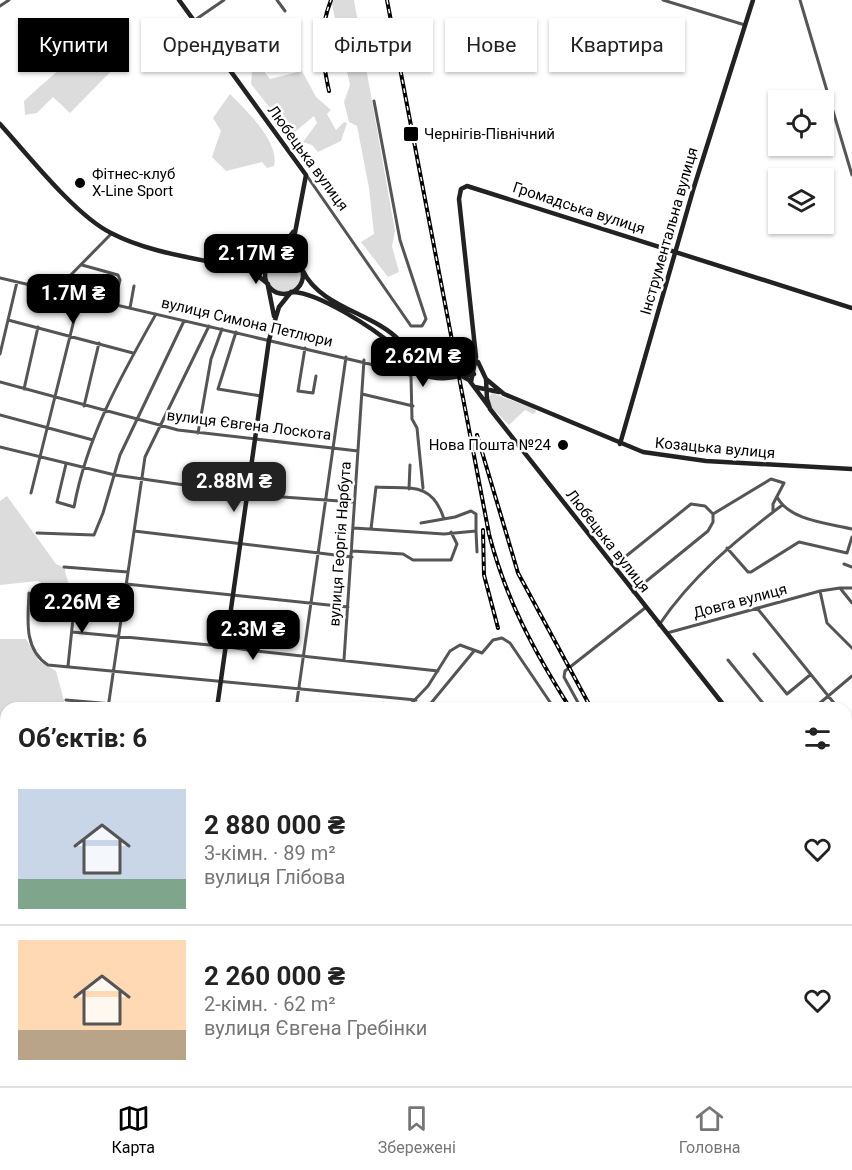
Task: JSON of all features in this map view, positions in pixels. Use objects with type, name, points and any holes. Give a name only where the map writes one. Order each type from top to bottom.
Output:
[{"type":"main road","name":"Любецька вулиця","points":[[178,0],[193,18]]},
{"type":"main road","name":"Інструментальна вулиця","points":[[620,444],[675,252],[753,0]]},
{"type":"main road","name":"Любецька вулиця","points":[[232,72],[306,175]]},
{"type":"main road","points":[[0,124],[67,196],[111,234],[141,245],[252,271],[280,293],[292,292],[315,296],[381,336],[395,347],[417,372],[438,378],[472,376],[485,379]]},
{"type":"main road","points":[[306,175],[294,243],[303,272],[318,290],[399,340],[426,370],[455,377]]},
{"type":"main road","name":"Громадська вулиця","points":[[476,357],[459,199],[460,192],[465,187],[496,194],[852,308]]},
{"type":"main road","points":[[274,318],[266,270],[288,243],[295,227]]},
{"type":"main road","points":[[199,258],[229,258],[254,264],[288,256],[300,265]]},
{"type":"main road","points":[[218,702],[269,340],[279,307],[301,283],[303,272]]},
{"type":"main road","points":[[476,357],[472,376],[478,388],[499,392]]},
{"type":"main road","points":[[476,357],[485,379],[483,387],[478,388]]},
{"type":"main road","points":[[472,376],[490,409]]},
{"type":"main road","name":"Любецька вулиця","points":[[485,379],[490,409],[721,702]]},
{"type":"main road","name":"Козацька вулиця","points":[[485,379],[499,392],[643,452],[678,458],[852,469]]},
{"type":"main road","points":[[487,399],[489,394],[499,392]]},
{"type":"street","points":[[0,6],[9,0]]},
{"type":"street","points":[[198,18],[224,0]]},
{"type":"street","points":[[277,0],[285,11]]},
{"type":"street","points":[[663,0],[745,25]]},
{"type":"street","points":[[800,0],[852,175]]},
{"type":"street","name":"Любецька вулиця","points":[[306,175],[407,321],[411,326],[419,327],[425,324],[426,319],[400,240],[374,101]]},
{"type":"street","points":[[303,193],[308,189],[316,190]]},
{"type":"street","points":[[56,291],[111,234]]},
{"type":"street","points":[[82,264],[118,275],[120,280],[114,304]]},
{"type":"street","name":"вулиця Симона Петлюри","points":[[0,278],[364,360],[404,372],[411,376],[412,419],[417,428],[423,488]]},
{"type":"street","points":[[0,354],[17,282]]},
{"type":"street","points":[[130,308],[134,286]]},
{"type":"street","points":[[31,493],[80,296]]},
{"type":"street","points":[[66,463],[57,502],[74,507],[83,468],[103,411],[133,352],[156,314]]},
{"type":"street","points":[[8,320],[133,352]]},
{"type":"street","points":[[37,533],[94,535],[104,513],[115,474],[135,420],[175,344],[184,321]]},
{"type":"street","points":[[109,702],[141,478],[146,457],[209,326]]},
{"type":"street","points":[[24,389],[38,327]]},
{"type":"street","points":[[198,433],[211,359],[222,329]]},
{"type":"street","points":[[236,332],[218,389],[261,396]]},
{"type":"street","points":[[84,406],[99,343]]},
{"type":"street","points":[[305,348],[298,391],[313,393],[316,376]]},
{"type":"street","points":[[297,702],[331,448],[346,357]]},
{"type":"street","name":"вулиця Георгія Нарбута","points":[[344,660],[364,360]]},
{"type":"street","name":"вулиця Євгена Лоскота","points":[[0,382],[161,427],[358,451]]},
{"type":"street","points":[[361,394],[413,406]]},
{"type":"street","points":[[0,415],[93,441]]},
{"type":"street","points":[[0,447],[115,474],[248,494],[354,502]]},
{"type":"street","points":[[409,489],[410,465]]},
{"type":"street","points":[[713,514],[771,479],[783,481],[773,512]]},
{"type":"street","points":[[371,529],[376,487],[423,488],[439,502],[444,519]]},
{"type":"street","points":[[777,497],[781,506],[810,519],[852,529]]},
{"type":"street","points":[[613,567],[691,504],[705,506],[713,514],[713,522],[708,531],[633,592]]},
{"type":"street","points":[[659,625],[699,573],[781,506]]},
{"type":"street","points":[[421,524],[474,512],[477,552]]},
{"type":"street","points":[[354,528],[476,531]]},
{"type":"street","points":[[134,531],[352,556]]},
{"type":"street","points":[[352,551],[403,554],[413,560],[451,560],[457,544],[451,532]]},
{"type":"street","points":[[727,548],[748,572],[751,572],[799,543],[847,553],[852,537]]},
{"type":"street","points":[[843,564],[852,567]]},
{"type":"street","points":[[64,567],[128,572]]},
{"type":"street","points":[[126,584],[348,607]]},
{"type":"street","points":[[840,588],[852,603]]},
{"type":"street","name":"Довга вулиця","points":[[666,633],[820,591],[852,588]]},
{"type":"street","points":[[820,591],[827,623],[852,648]]},
{"type":"street","points":[[29,593],[27,634],[42,661],[48,665],[416,700]]},
{"type":"street","points":[[68,666],[75,600],[123,603]]},
{"type":"street","points":[[578,702],[564,677],[565,671],[645,608]]},
{"type":"street","points":[[756,608],[833,702]]},
{"type":"street","points":[[72,632],[210,645],[222,642],[241,649],[438,671]]},
{"type":"street","points":[[414,702],[438,671],[450,651],[460,645],[482,653],[493,640],[506,638],[550,702]]},
{"type":"street","points":[[431,702],[474,651]]},
{"type":"street","points":[[754,654],[787,694],[810,675]]},
{"type":"street","points":[[728,660],[761,702]]},
{"type":"street","points":[[821,702],[852,676]]},
{"type":"street","points":[[66,700],[95,702]]},
{"type":"shaded area","points":[[331,0],[354,0],[357,18],[335,18]]},
{"type":"shaded area","points":[[302,71],[316,97],[331,110],[327,114],[336,130],[344,122],[347,123],[341,141],[318,152],[312,145],[303,142],[317,123],[314,116],[291,135],[251,84],[252,72],[264,72],[270,79]]},
{"type":"shaded area","points":[[57,72],[110,72],[70,113],[53,97],[37,113],[25,115],[24,101]]},
{"type":"shaded area","points":[[347,72],[367,72],[395,231],[392,246],[399,272],[388,277],[361,242],[374,234],[369,188],[357,126],[349,122],[344,102],[350,85]]},
{"type":"shaded area","points":[[230,94],[253,117],[267,137],[272,147],[274,166],[267,168],[262,162],[226,171],[212,157],[221,131],[213,118]]},
{"type":"shaded area","points":[[284,258],[296,263],[301,275],[296,287],[284,292],[272,287],[267,275],[272,263]]},
{"type":"shaded area","points":[[492,393],[535,409],[536,412],[533,414],[525,410],[509,425],[491,407],[489,397]]},
{"type":"shaded area","points":[[7,496],[56,564],[65,568],[72,597],[52,594],[52,589],[38,581],[0,585],[0,501]]},
{"type":"shaded area","points":[[0,639],[26,639],[39,661],[56,671],[64,702],[0,702]]},
{"type":"railway","points":[[329,91],[323,35],[331,0]]},
{"type":"railway","points":[[387,0],[489,534],[504,581],[522,624],[566,702]]},
{"type":"railway","points":[[477,435],[518,573],[588,702]]},
{"type":"railway","points":[[483,530],[484,575],[498,628]]},
{"type":"place","name":"Чернігів-Північний","points":[[411,134]]},
{"type":"place","name":"Фітнес-клуб X-Line Sport","points":[[80,183]]},
{"type":"place","name":"Нова Пошта №24","points":[[563,445]]}]
